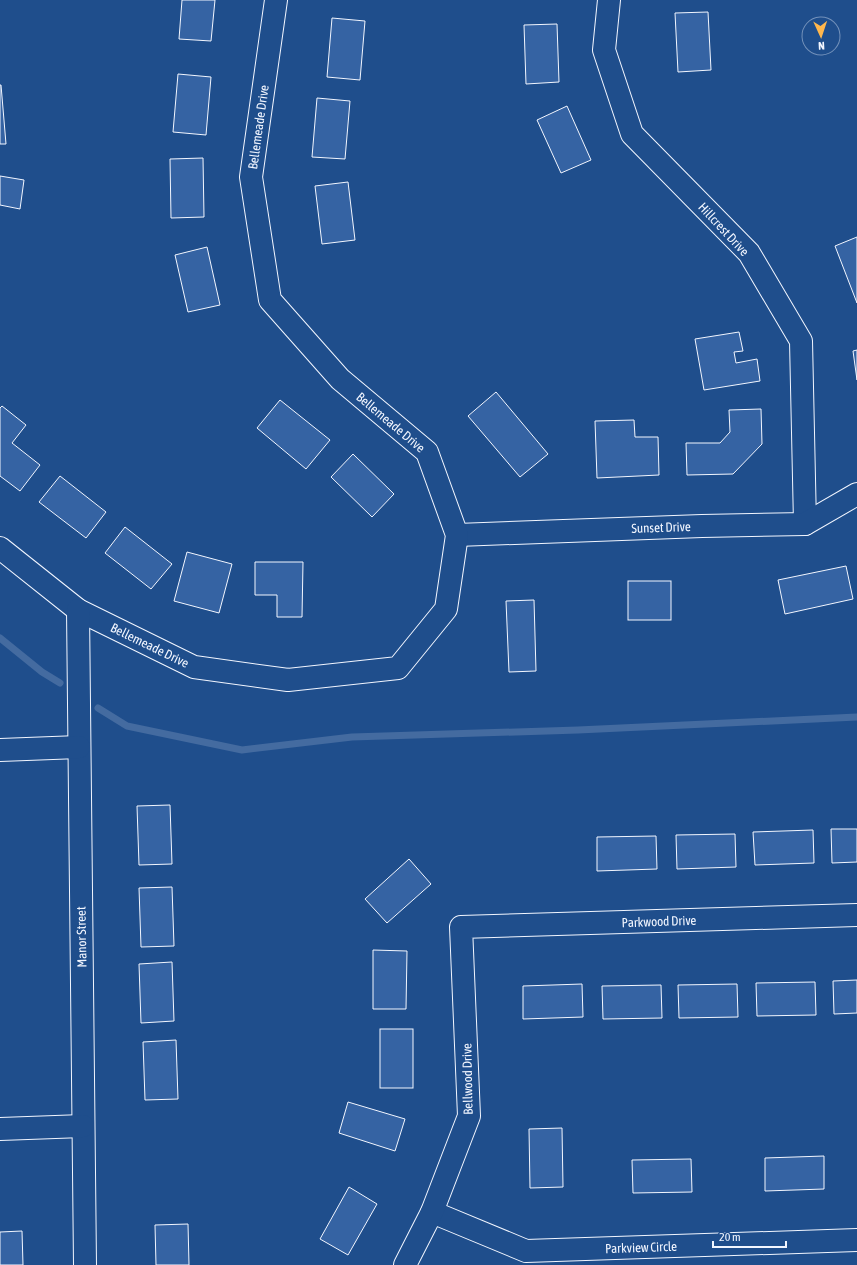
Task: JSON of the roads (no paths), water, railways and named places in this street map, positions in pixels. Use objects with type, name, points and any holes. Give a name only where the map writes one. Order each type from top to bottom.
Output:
[{"type":"street","name":"Bellemeade Drive","points":[[0,548],[78,610],[194,667],[288,680],[398,668],[446,609],[457,535],[427,452],[340,379],[270,300],[250,177],[276,0]]},
{"type":"street","name":"Hillcrest Drive","points":[[610,0],[604,50],[632,134],[748,253],[800,341],[805,524]]},
{"type":"street","name":"Sunset Drive","points":[[457,535],[702,526],[805,524],[857,494]]},
{"type":"street","name":"Manor Street","points":[[78,610],[85,1265]]},
{"type":"street","points":[[0,750],[79,747]]},
{"type":"street","name":"Parkwood Drive","points":[[461,927],[857,915]]},
{"type":"street","name":"Bellwood Drive","points":[[405,1265],[432,1212],[469,1116],[461,927]]},
{"type":"street","points":[[0,1129],[83,1126]]},
{"type":"street","name":"Parkview Circle","points":[[432,1212],[526,1250],[857,1240]]},
{"type":"waterway","points":[[0,638],[42,672],[60,683]]},
{"type":"waterway","points":[[98,708],[127,726],[242,750],[352,737],[578,730],[857,717]]}]
